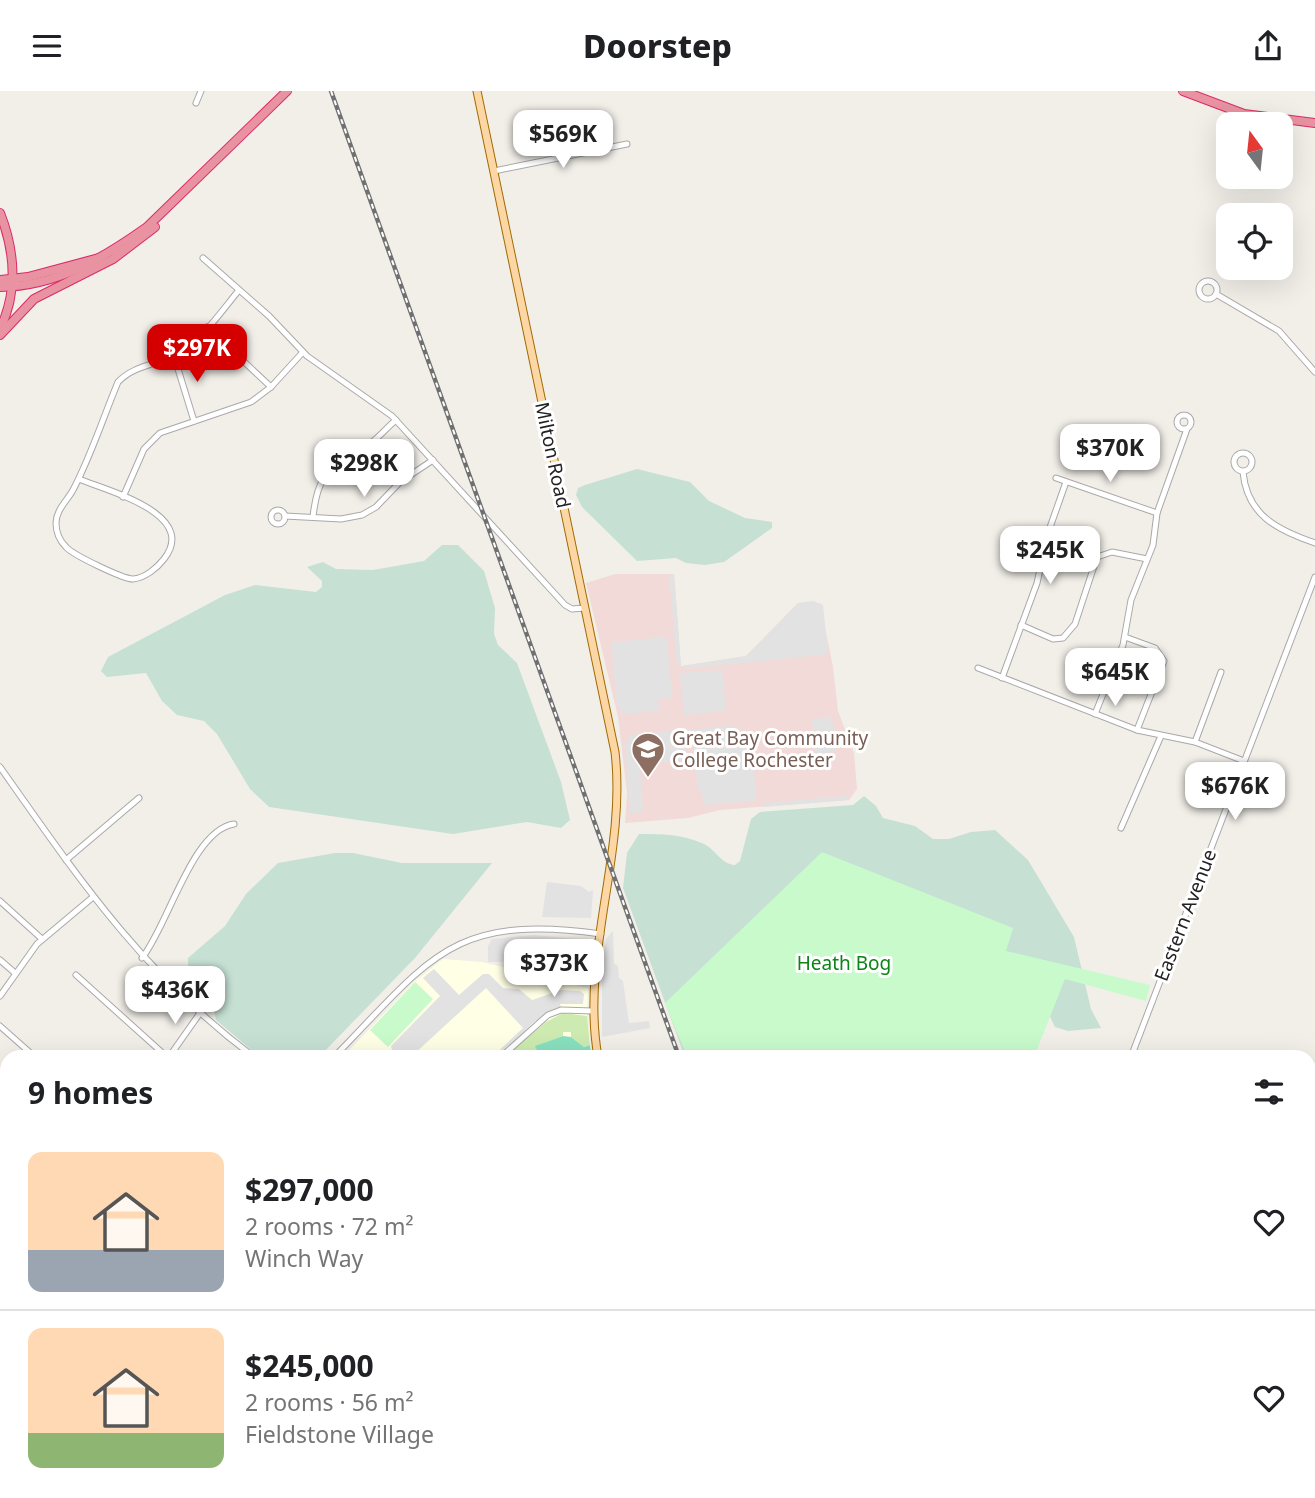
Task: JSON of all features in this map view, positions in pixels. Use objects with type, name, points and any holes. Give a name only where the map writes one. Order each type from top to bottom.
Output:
[{"type":"highway","points":[[0,287],[99,258],[124,244],[160,215],[287,91]]},
{"type":"highway","points":[[1183,91],[1244,114],[1315,123]]},
{"type":"highway","points":[[0,213],[10,245],[12,283],[9,309],[0,329]]},
{"type":"highway","points":[[0,335],[24,308],[43,293],[104,265],[135,245],[154,227],[160,215]]},
{"type":"highway","points":[[0,280],[12,283]]},
{"type":"main road","name":"Milton Road","points":[[477,91],[614,744],[616,820],[593,1011],[597,1050]]},
{"type":"street","points":[[196,103],[201,91]]},
{"type":"street","points":[[494,171],[627,144]]},
{"type":"street","points":[[203,258],[303,352],[396,420],[565,604],[572,609],[584,608]]},
{"type":"street","points":[[79,479],[159,514],[170,529],[172,540],[169,551],[158,566],[133,579],[116,575],[70,551],[60,538],[57,516],[79,479],[118,382],[127,372],[174,356],[188,347],[239,291]]},
{"type":"street","points":[[1216,295],[1279,331],[1315,372]]},
{"type":"street","points":[[207,327],[271,387]]},
{"type":"street","points":[[123,497],[149,442],[160,433],[251,402],[271,387],[303,352]]},
{"type":"street","points":[[174,356],[194,421]]},
{"type":"street","points":[[313,517],[317,491],[328,472],[341,461],[370,445],[396,420]]},
{"type":"street","points":[[1095,715],[1125,637],[1127,613],[1153,545],[1157,513],[1187,429]]},
{"type":"street","points":[[285,516],[347,519],[367,513],[400,482],[433,460]]},
{"type":"street","points":[[1243,472],[1246,492],[1261,516],[1279,529],[1315,543]]},
{"type":"street","points":[[1056,478],[1157,513]]},
{"type":"street","points":[[1002,678],[1037,583],[1048,533],[1066,482]]},
{"type":"street","points":[[1021,625],[1053,639],[1063,638],[1075,624],[1097,557],[1112,552],[1147,559]]},
{"type":"street","name":"Eastern Avenue","points":[[1134,1050],[1315,577]]},
{"type":"street","points":[[1125,637],[1155,648],[1164,661],[1137,730]]},
{"type":"street","points":[[978,668],[1137,730],[1195,741],[1244,761]]},
{"type":"street","points":[[1195,741],[1221,672]]},
{"type":"street","points":[[1122,828],[1161,736]]},
{"type":"street","points":[[0,767],[93,897],[142,958],[200,1013],[245,1050]]},
{"type":"street","points":[[66,860],[139,799]]},
{"type":"street","points":[[142,958],[154,941],[201,851],[217,831],[234,824]]},
{"type":"street","points":[[0,996],[42,939],[93,897]]},
{"type":"street","points":[[0,901],[42,939]]},
{"type":"street","points":[[341,1050],[413,974],[454,946],[486,934],[519,929],[601,934]]},
{"type":"street","points":[[0,960],[15,973]]},
{"type":"street","points":[[76,975],[160,1050]]},
{"type":"street","points":[[508,1050],[530,1029],[555,1012],[593,1011]]},
{"type":"street","points":[[173,1050],[200,1013]]},
{"type":"street","points":[[0,1026],[27,1050]]},
{"type":"shaded area","points":[[615,574],[674,574],[681,666],[746,656],[798,603],[820,603],[833,667],[838,711],[854,753],[857,789],[849,800],[720,810],[688,818],[625,823],[627,793],[618,717],[586,583]]},
{"type":"shaded area","points":[[669,574],[674,574],[681,666],[677,666]]},
{"type":"shaded area","points":[[813,601],[823,605],[828,654],[684,669],[683,666],[746,656],[798,603]]},
{"type":"shaded area","points":[[667,637],[672,698],[658,699],[659,711],[621,714],[621,708],[617,707],[611,642]]},
{"type":"shaded area","points":[[722,670],[726,711],[684,715],[680,673]]},
{"type":"shaded area","points":[[832,718],[835,752],[815,754],[812,719]]},
{"type":"shaded area","points":[[732,726],[752,738],[756,801],[703,805],[702,792],[698,792],[694,747],[686,730]]},
{"type":"shaded area","points":[[677,731],[686,746],[687,760],[640,764],[643,812],[630,813],[625,743],[628,742],[629,735]]},
{"type":"shaded area","points":[[848,796],[849,800],[764,807],[763,803]]},
{"type":"shaded area","points":[[547,882],[581,886],[589,892],[593,890],[591,918],[542,917]]},
{"type":"shaded area","points":[[613,931],[614,963],[618,966],[619,978],[623,981],[629,1023],[649,1021],[650,1028],[602,1037],[602,970],[606,939]]},
{"type":"shaded area","points":[[533,935],[577,939],[582,942],[589,949],[587,975],[574,975],[576,953],[536,950],[535,964],[531,964],[531,949],[505,948],[503,962],[488,962],[488,946],[492,939]]},
{"type":"shaded area","points":[[443,959],[482,962],[588,988],[587,1017],[591,1050],[350,1050],[414,982]]},
{"type":"shaded area","points":[[434,969],[459,995],[483,974],[489,974],[503,988],[519,989],[532,1000],[561,990],[580,991],[584,994],[583,1004],[560,1004],[561,1008],[534,1022],[506,1050],[499,1050],[523,1028],[486,988],[418,1050],[392,1050],[391,1046],[440,996],[423,978]]},
{"type":"green space","points":[[637,469],[690,482],[709,501],[745,518],[772,522],[772,528],[724,562],[705,565],[686,563],[676,558],[637,561],[582,507],[576,495],[578,488],[585,485]]},
{"type":"green space","points":[[442,545],[458,545],[484,571],[495,608],[494,634],[498,645],[517,663],[561,782],[570,820],[561,828],[527,822],[453,834],[269,807],[250,789],[217,734],[204,721],[177,715],[162,701],[146,673],[107,677],[101,671],[108,657],[225,595],[255,585],[316,592],[322,587],[322,581],[307,567],[323,562],[336,569],[373,570],[424,561]]},
{"type":"green space","name":"Heath Bog","points":[[864,796],[876,806],[883,818],[915,826],[933,839],[949,839],[971,832],[995,830],[1028,860],[1074,937],[1091,1009],[1101,1028],[1068,1031],[1055,1027],[1044,1004],[979,1050],[682,1050],[623,888],[627,853],[639,834],[688,838],[708,847],[726,862],[735,865],[740,861],[751,819],[760,812],[853,805]]},
{"type":"green space","name":"Heath Bog","points":[[822,852],[1013,928],[1006,951],[1150,985],[1146,1001],[1065,979],[1037,1050],[684,1050],[665,1003]]},
{"type":"green space","points":[[335,853],[353,853],[402,863],[492,863],[415,958],[326,1050],[252,1050],[216,1020],[210,1002],[189,982],[188,958],[225,926],[246,894],[278,863]]},
{"type":"green space","points":[[415,982],[433,999],[388,1047],[370,1030]]},
{"type":"green space","points":[[563,1013],[587,1016],[590,1045],[584,1047],[571,1037],[571,1032],[563,1032],[563,1036],[536,1046],[537,1050],[512,1050],[546,1022]]},
{"type":"green space","points":[[563,1036],[571,1037],[584,1047],[590,1045],[591,1050],[537,1050],[535,1046]]},
{"type":"railway","points":[[331,91],[676,1050]]},
{"type":"place","name":"Great Bay Community College Rochester","points":[[648,779]]}]
